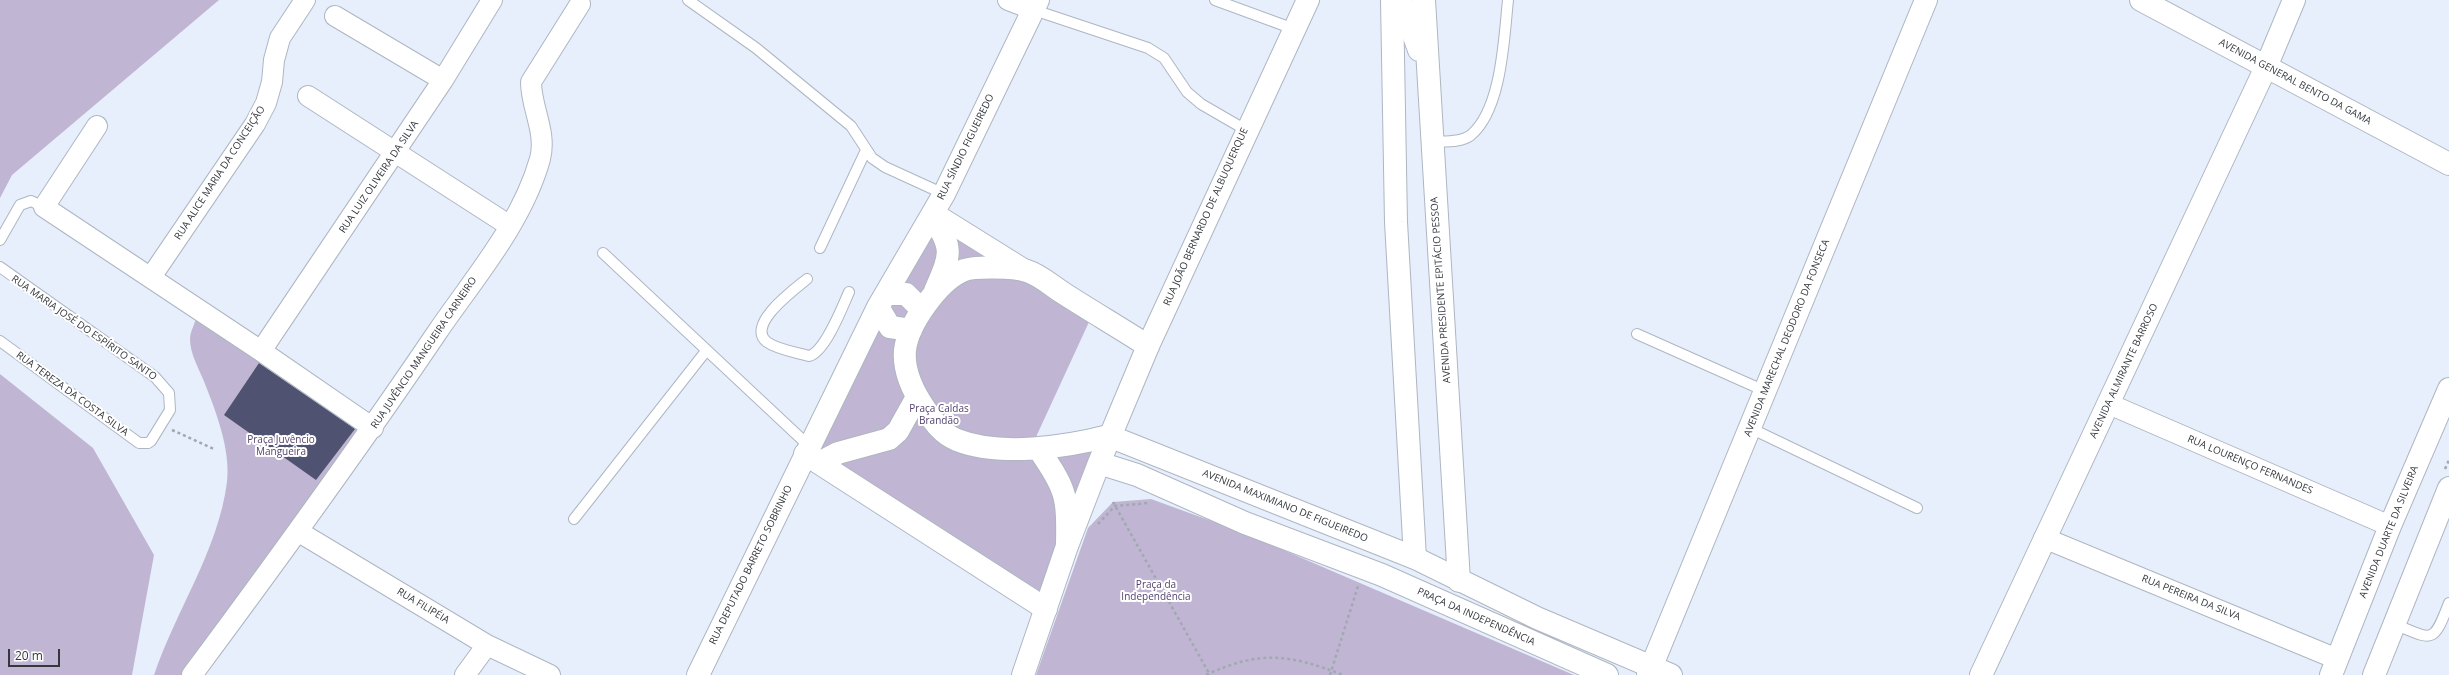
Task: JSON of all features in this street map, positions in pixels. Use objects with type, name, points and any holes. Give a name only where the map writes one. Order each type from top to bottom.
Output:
[{"type":"main road","name":"RUA JOÃO BERNARDO DE ALBUQUERQUE","points":[[1109,436],[1246,130],[1308,0]]},
{"type":"main road","points":[[1392,0],[1396,222],[1415,558]]},
{"type":"main road","points":[[1401,0],[1428,74]]},
{"type":"main road","name":"AVENIDA PRESIDENTE EPITÁCIO PESSOA","points":[[1424,0],[1459,581]]},
{"type":"main road","name":"AVENIDA MARECHAL DEODORO DA FONSECA","points":[[1657,672],[1750,428],[1926,0]]},
{"type":"main road","name":"AVENIDA GENERAL BENTO DA GAMA","points":[[2141,0],[2449,164]]},
{"type":"main road","name":"AVENIDA ALMIRANTE BARROSO","points":[[1981,675],[2266,67],[2294,0]]},
{"type":"main road","name":"RUA SÍNDIO FIGUEIREDO","points":[[933,215],[1036,5]]},
{"type":"main road","points":[[811,454],[882,300],[933,215],[945,235],[948,249],[946,264],[927,303],[911,330],[905,349],[906,365],[917,397],[940,430],[956,440],[977,446],[1038,448],[1076,444],[1109,436]]},
{"type":"main road","points":[[927,303],[954,276],[969,268],[978,267],[1027,271],[1148,346]]},
{"type":"main road","points":[[882,300],[906,294],[927,303]]},
{"type":"main road","points":[[882,300],[890,327],[911,330]]},
{"type":"main road","name":"AVENIDA DUARTE DA SILVEIRA","points":[[2334,667],[2390,526],[2449,389]]},
{"type":"main road","points":[[811,454],[838,453],[889,439],[898,431],[917,397]]},
{"type":"main road","points":[[1023,675],[1067,546],[1109,436]]},
{"type":"main road","name":"AVENIDA MAXIMIANO DE FIGUEIREDO","points":[[1109,436],[1415,558],[1459,581]]},
{"type":"main road","points":[[1038,448],[1058,479],[1066,498],[1067,546]]},
{"type":"main road","points":[[811,454],[1046,609]]},
{"type":"main road","name":"RUA DEPUTADO BARRETO SOBRINHO","points":[[698,675],[811,454]]},
{"type":"main road","name":"PRAÇA DA INDEPENDÊNCIA","points":[[1099,463],[1137,475],[1244,523],[1382,575],[1607,675]]},
{"type":"main road","points":[[2374,675],[2449,488]]},
{"type":"main road","points":[[1459,581],[1657,672]]},
{"type":"street","name":"RUA ALICE MARIA DA CONCEIÇÃO","points":[[151,277],[255,124],[266,103],[272,82],[274,60],[280,38],[305,0]]},
{"type":"street","name":"RUA LUIZ OLIVEIRA DA SILVA","points":[[261,351],[396,152],[443,80],[492,0]]},
{"type":"street","points":[[1008,0],[1036,5]]},
{"type":"street","name":"RUA JUVÊNCIO MANGUEIRA CARNEIRO","points":[[192,675],[299,532],[373,428],[510,226],[530,186],[540,157],[542,142],[531,82],[582,2]]},
{"type":"street","points":[[335,16],[443,80]]},
{"type":"street","points":[[308,96],[510,226]]},
{"type":"street","points":[[97,126],[44,207],[151,277],[373,428]]},
{"type":"street","points":[[933,215],[1027,271]]},
{"type":"street","name":"RUA LOURENÇO FERNANDES","points":[[2109,404],[2390,526]]},
{"type":"street","name":"RUA FILIPÉIA","points":[[299,532],[487,645],[550,675]]},
{"type":"street","name":"RUA PEREIRA DA SILVA","points":[[2044,538],[2334,667]]},
{"type":"street","points":[[464,675],[487,645]]},
{"type":"lane","points":[[688,0],[756,48],[850,126],[866,150],[885,167],[944,194]]},
{"type":"lane","points":[[1214,0],[1294,29]]},
{"type":"lane","points":[[1432,142],[1458,140],[1470,135],[1486,114],[1501,60],[1508,0]]},
{"type":"lane","points":[[1036,5],[1148,48],[1164,58],[1187,92],[1201,104],[1246,130]]},
{"type":"lane","points":[[820,248],[866,150]]},
{"type":"lane","points":[[0,240],[20,205],[31,201],[44,207]]},
{"type":"lane","points":[[603,252],[811,454]]},
{"type":"lane","name":"RUA MARIA JOSÉ DO ESPÍRITO SANTO","points":[[1,271],[155,377],[169,393],[170,410],[161,425]]},
{"type":"lane","points":[[807,278],[777,303],[761,326],[761,335],[767,342],[809,356],[816,354],[823,345],[850,292]]},
{"type":"lane","points":[[1637,334],[1765,391]]},
{"type":"lane","name":"RUA TEREZA DA COSTA SILVA","points":[[0,342],[139,443],[144,444],[151,441],[161,425]]},
{"type":"lane","points":[[574,519],[706,352]]},
{"type":"lane","points":[[1750,428],[1917,508]]},
{"type":"lane","points":[[2394,624],[2417,634],[2430,636],[2439,631],[2449,603]]},
{"type":"path","points":[[161,425],[214,450]]},
{"type":"path","points":[[1113,502],[1209,674],[1230,664],[1269,657],[1308,661],[1343,675]]},
{"type":"path","points":[[1096,525],[1115,506],[1148,503],[1156,505]]},
{"type":"path","points":[[1351,582],[1366,588]]},
{"type":"path","points":[[1330,675],[1359,584]]},
{"type":"green space","points":[[0,0],[219,0],[12,175],[0,198]]},
{"type":"green space","name":"Praça Caldas Brandão","points":[[932,217],[1089,322],[1036,437],[1092,449],[1041,593],[805,454]]},
{"type":"green space","name":"Praça Juvêncio Mangueira","points":[[196,319],[360,432],[182,675],[154,675],[173,627],[206,556],[215,532],[227,482],[227,456],[221,429],[190,344],[191,332]]},
{"type":"green space","points":[[0,374],[93,448],[154,555],[132,675],[0,675]]},
{"type":"green space","name":"Praça da Independência","points":[[1151,499],[1239,531],[1574,675],[1036,675],[1088,528],[1113,502]]},
{"type":"building","points":[[259,363],[355,429],[316,480],[224,415]]}]
